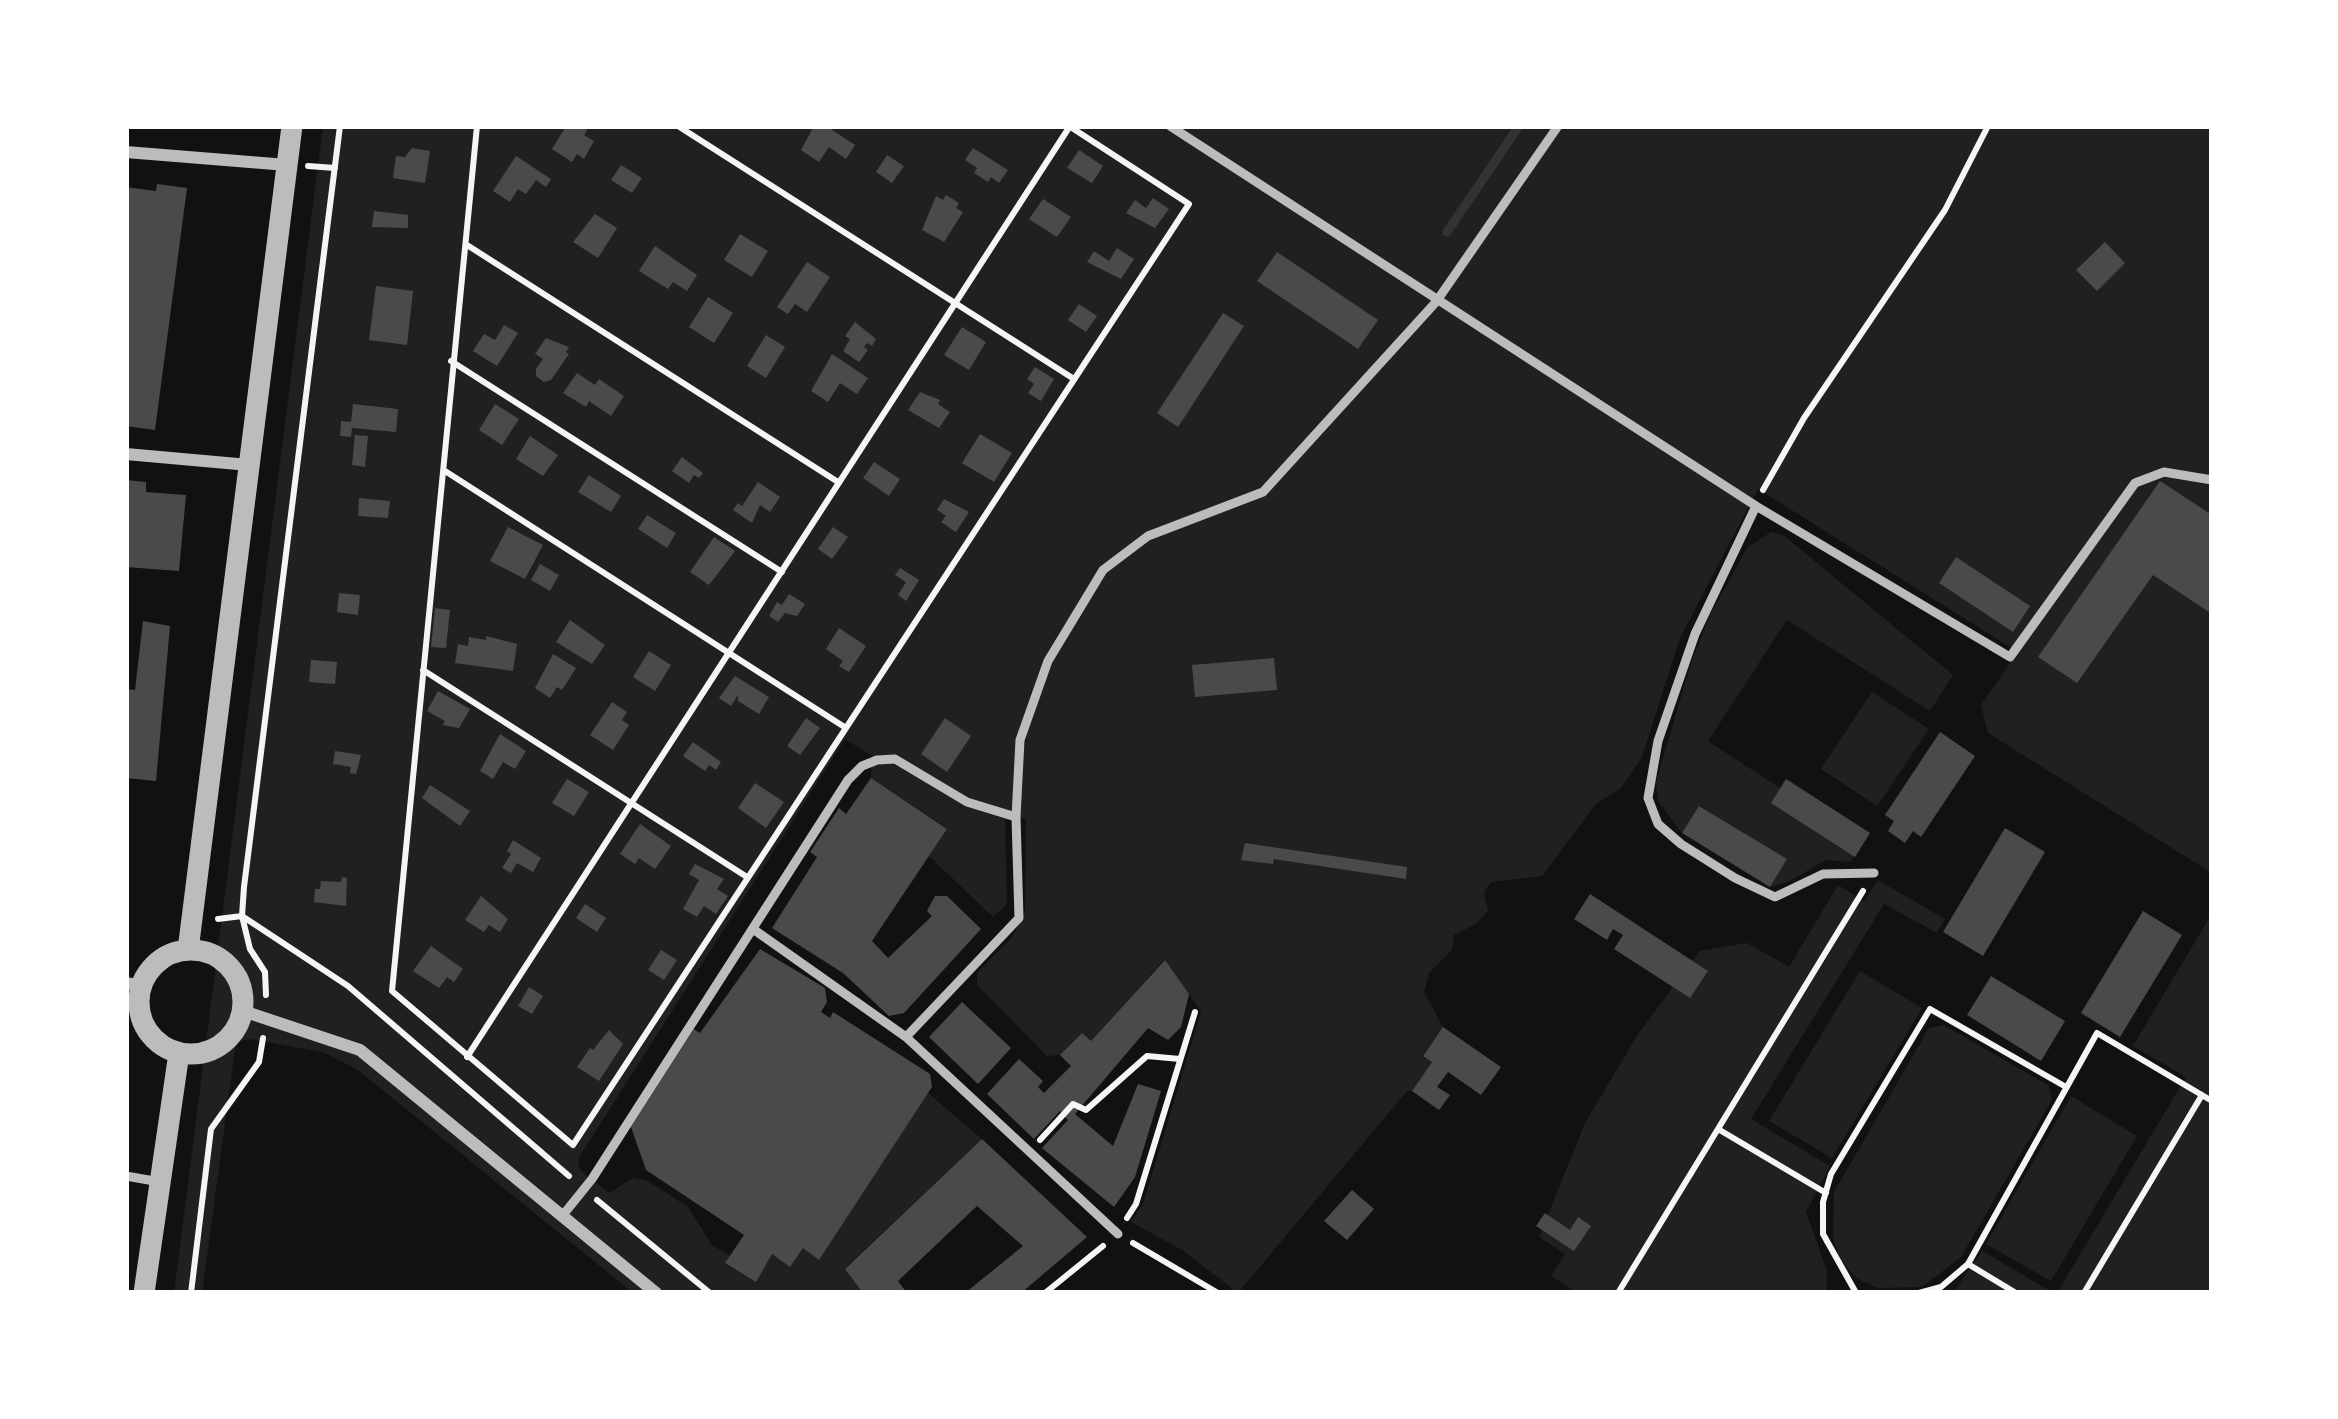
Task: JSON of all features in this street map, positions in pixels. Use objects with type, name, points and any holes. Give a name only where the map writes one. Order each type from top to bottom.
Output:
[{"type":"street","points":[[188,950],[292,126]]},
{"type":"street","points":[[126,152],[287,165]]},
{"type":"street","points":[[126,454],[249,465]]},
{"type":"street","points":[[188,950],[212,954],[230,968],[242,988],[243,1011],[235,1031],[220,1046],[200,1054],[179,1054],[160,1045],[146,1028],[134,985],[168,956],[188,950]]},
{"type":"street","points":[[243,1011],[360,1050],[656,1293]]},
{"type":"street","points":[[144,1293],[179,1054]]},
{"type":"lane","points":[[1170,126],[1756,506],[2010,657],[2135,483],[2164,472],[2212,480]]},
{"type":"lane","points":[[907,1036],[1019,918],[1020,740],[1048,661],[1103,570],[1148,536],[1263,492],[1436,302],[1558,126]]},
{"type":"lane","points":[[1756,506],[1695,634],[1658,741],[1648,799],[1658,824],[1682,844],[1775,897],[1823,874],[1874,872]]},
{"type":"lane","points":[[563,1215],[848,780],[862,766],[895,759],[967,802],[1016,818]]},
{"type":"lane","points":[[753,929],[907,1036],[1118,1234]]},
{"type":"lane","points":[[126,1176],[160,1182]]},
{"type":"path","points":[[191,1293],[211,1129],[259,1062],[266,1019],[265,972],[250,949],[242,916],[340,126]]},
{"type":"path","points":[[466,1057],[1070,126],[1189,204],[573,1145],[466,1057],[392,991],[477,126]]},
{"type":"path","points":[[678,126],[1074,380]]},
{"type":"path","points":[[1756,506],[1777,459],[1945,210],[1988,126]]},
{"type":"path","points":[[465,244],[838,482]]},
{"type":"path","points":[[451,361],[782,572]]},
{"type":"path","points":[[444,470],[846,728]]},
{"type":"path","points":[[423,670],[748,877]]},
{"type":"path","points":[[1618,1293],[1874,872]]},
{"type":"path","points":[[242,916],[348,986],[710,1293]]},
{"type":"path","points":[[1857,1292],[1823,1234],[1826,1193],[1831,1174],[1930,1009],[2066,1088]]},
{"type":"path","points":[[1045,1293],[1118,1234],[1136,1204],[1195,1012]]},
{"type":"path","points":[[1919,1293],[1941,1287],[1968,1264],[2097,1033],[2212,1101]]},
{"type":"path","points":[[1029,1151],[1073,1104],[1086,1110],[1147,1056],[1180,1060]]},
{"type":"path","points":[[2084,1293],[2202,1095]]},
{"type":"path","points":[[1718,1129],[1826,1193]]},
{"type":"path","points":[[1118,1234],[1218,1293]]},
{"type":"path","points":[[1968,1264],[2016,1293]]},
{"type":"shaded area","points":[[323,126],[2212,126],[2212,873],[1988,733],[1981,705],[2018,652],[1758,489],[1680,638],[1642,757],[1621,788],[1596,804],[1542,876],[1491,882],[1484,892],[1488,911],[1454,935],[1452,950],[1429,973],[1424,992],[1443,1027],[1423,1055],[1432,1062],[1238,1293],[1182,1250],[1131,1222],[1143,1204],[1201,1012],[1189,994],[1164,960],[1091,1041],[1082,1033],[1060,1055],[1047,1056],[977,985],[977,973],[1013,936],[1025,912],[1026,819],[1005,820],[1007,904],[993,917],[929,856],[947,828],[871,778],[872,756],[845,739],[578,1159],[580,1170],[609,1193],[633,1178],[648,1181],[688,1207],[712,1245],[730,1256],[725,1264],[755,1281],[772,1254],[790,1266],[803,1248],[819,1259],[928,1093],[982,1139],[845,1268],[863,1293],[633,1293],[358,1070],[323,1052],[250,1039],[236,1042],[202,1293],[174,1293]]},
{"type":"shaded area","points":[[1771,532],[1783,535],[1953,675],[1930,711],[1787,620],[1708,741],[1780,788],[1786,779],[1870,833],[1850,862],[1826,860],[1770,887],[1786,859],[1700,806],[1682,833],[1658,801],[1656,782],[1710,615],[1747,548]]},
{"type":"shaded area","points":[[1872,692],[1929,729],[1877,806],[1821,769]]},
{"type":"shaded area","points":[[1878,880],[1945,919],[1937,933],[1884,904],[1751,1119],[1830,1166],[1806,1212],[1827,1271],[1826,1293],[1578,1293],[1551,1276],[1565,1254],[1539,1237],[1585,1123],[1638,1034],[1700,951],[1747,943],[1789,967],[1838,885],[1864,901]]},
{"type":"shaded area","points":[[2212,913],[2212,1293],[2057,1293],[2186,1077],[2133,1046]]},
{"type":"shaded area","points":[[1860,971],[1922,1008],[1832,1158],[1769,1121]]},
{"type":"shaded area","points":[[1944,1025],[2049,1086],[2052,1100],[1961,1257],[1922,1287],[1878,1288],[1856,1278],[1841,1260],[1833,1239],[1834,1192],[1929,1028]]},
{"type":"shaded area","points":[[2071,1096],[2137,1136],[2051,1281],[1986,1244]]},
{"type":"shaded area","points":[[1982,1251],[2054,1293],[1953,1293]]},
{"type":"building","points":[[566,126],[589,126],[584,135],[594,141],[584,159],[577,154],[572,162],[552,149]]},
{"type":"building","points":[[814,126],[826,126],[855,145],[846,159],[829,147],[819,162],[801,150]]},
{"type":"building","points":[[412,148],[430,151],[425,183],[393,178],[396,156],[405,157]]},
{"type":"building","points":[[973,148],[1008,170],[999,183],[974,173],[977,168],[965,160]]},
{"type":"building","points":[[1079,150],[1103,166],[1092,183],[1067,168]]},
{"type":"building","points":[[887,155],[904,166],[892,183],[876,172]]},
{"type":"building","points":[[516,156],[551,179],[546,187],[536,180],[526,194],[518,189],[510,202],[493,191]]},
{"type":"building","points":[[621,165],[642,178],[632,193],[611,180]]},
{"type":"building","points":[[157,184],[187,188],[155,430],[126,426],[126,187],[156,191]]},
{"type":"building","points":[[946,195],[963,212],[944,242],[922,230],[936,196],[943,200]]},
{"type":"building","points":[[1153,198],[1169,209],[1155,228],[1126,213],[1135,200],[1146,208]]},
{"type":"building","points":[[1043,199],[1071,217],[1057,237],[1029,219]]},
{"type":"building","points":[[374,211],[408,215],[408,228],[372,227]]},
{"type":"building","points":[[595,214],[617,228],[598,258],[573,242]]},
{"type":"building","points":[[740,234],[768,251],[752,277],[724,260]]},
{"type":"building","points":[[2105,242],[2125,263],[2097,291],[2076,270]]},
{"type":"building","points":[[655,246],[697,275],[687,291],[673,282],[668,289],[639,271]]},
{"type":"building","points":[[1117,248],[1134,259],[1121,279],[1087,262],[1094,251],[1109,261]]},
{"type":"building","points":[[1277,252],[1378,320],[1358,349],[1257,281]]},
{"type":"building","points":[[807,262],[830,277],[807,312],[795,304],[788,314],[777,307]]},
{"type":"building","points":[[376,286],[413,291],[407,345],[369,340]]},
{"type":"building","points":[[708,297],[733,313],[714,343],[689,327]]},
{"type":"building","points":[[1079,304],[1097,316],[1086,332],[1068,320]]},
{"type":"building","points":[[1223,313],[1244,326],[1178,427],[1157,413]]},
{"type":"building","points":[[855,322],[876,339],[872,346],[864,347],[868,350],[859,362],[843,351],[850,339],[845,336]]},
{"type":"building","points":[[504,325],[518,333],[497,366],[473,351],[484,334],[495,340]]},
{"type":"building","points":[[962,327],[986,342],[969,370],[944,355]]},
{"type":"building","points":[[766,335],[785,347],[766,378],[747,366]]},
{"type":"building","points":[[546,338],[569,347],[569,354],[551,380],[544,382],[536,376],[543,359],[535,354]]},
{"type":"building","points":[[832,354],[868,378],[857,394],[840,383],[828,402],[811,391]]},
{"type":"building","points":[[1035,367],[1054,379],[1041,401],[1028,393],[1034,384],[1027,379]]},
{"type":"building","points":[[577,373],[595,385],[599,379],[624,396],[611,416],[589,401],[586,407],[563,393]]},
{"type":"building","points":[[920,392],[940,400],[938,404],[950,412],[939,428],[908,410]]},
{"type":"building","points":[[353,404],[398,409],[396,432],[352,428],[351,437],[340,436],[341,421],[351,422]]},
{"type":"building","points":[[495,404],[519,419],[502,445],[479,430]]},
{"type":"building","points":[[980,434],[1012,453],[994,482],[962,463]]},
{"type":"building","points":[[355,435],[368,436],[365,467],[352,465]]},
{"type":"building","points":[[530,436],[558,455],[543,476],[516,459]]},
{"type":"building","points":[[682,457],[703,473],[699,478],[694,475],[689,483],[672,471]]},
{"type":"building","points":[[874,462],[900,479],[889,496],[863,478]]},
{"type":"building","points":[[589,475],[621,496],[611,512],[578,492]]},
{"type":"building","points":[[126,480],[146,482],[146,492],[186,495],[179,571],[126,567]]},
{"type":"building","points":[[2160,481],[2212,515],[2212,614],[2153,575],[2077,683],[2038,657]]},
{"type":"building","points":[[758,482],[780,497],[770,512],[760,505],[752,523],[733,510],[738,503],[742,506]]},
{"type":"building","points":[[359,498],[390,501],[388,518],[358,516]]},
{"type":"building","points":[[944,499],[969,512],[956,532],[941,522],[946,516],[937,510]]},
{"type":"building","points":[[647,515],[676,533],[667,548],[638,529]]},
{"type":"building","points":[[508,527],[543,545],[525,579],[490,561]]},
{"type":"building","points":[[833,527],[848,537],[832,559],[818,549]]},
{"type":"building","points":[[714,537],[735,551],[709,585],[690,572]]},
{"type":"building","points":[[1956,557],[2030,606],[2013,632],[1939,583]]},
{"type":"building","points":[[540,564],[559,575],[550,591],[531,580]]},
{"type":"building","points":[[900,568],[919,580],[906,601],[898,595],[906,582],[895,575]]},
{"type":"building","points":[[339,593],[360,595],[358,615],[337,612]]},
{"type":"building","points":[[789,594],[805,604],[797,616],[785,613],[778,622],[769,616]]},
{"type":"building","points":[[435,608],[450,610],[446,648],[431,647]]},
{"type":"building","points":[[570,620],[605,645],[592,664],[556,642]]},
{"type":"building","points":[[143,621],[170,626],[156,781],[126,778],[126,689],[135,690]]},
{"type":"building","points":[[839,628],[866,646],[849,672],[826,649]]},
{"type":"building","points":[[486,636],[517,644],[513,671],[455,663],[458,644],[468,646],[469,637],[486,640]]},
{"type":"building","points":[[649,651],[671,665],[655,691],[633,677]]},
{"type":"building","points":[[553,654],[576,668],[562,690],[557,687],[550,698],[535,688]]},
{"type":"building","points":[[1274,658],[1277,690],[1195,697],[1192,665]]},
{"type":"building","points":[[311,660],[337,662],[335,684],[309,682]]},
{"type":"building","points":[[735,676],[769,697],[759,714],[738,701],[738,695],[731,706],[719,698]]},
{"type":"building","points":[[438,691],[470,709],[459,728],[443,725],[445,721],[427,711]]},
{"type":"building","points":[[612,702],[627,712],[622,720],[629,725],[613,750],[590,735]]},
{"type":"building","points":[[806,718],[820,728],[800,755],[787,746]]},
{"type":"building","points":[[945,718],[971,736],[947,772],[921,754]]},
{"type":"building","points":[[1940,732],[1975,756],[1921,837],[1913,831],[1905,843],[1888,831],[1894,821],[1885,815]]},
{"type":"building","points":[[500,734],[526,751],[515,769],[503,762],[493,779],[480,771]]},
{"type":"building","points":[[693,742],[721,762],[716,770],[709,765],[705,771],[683,756]]},
{"type":"building","points":[[335,751],[361,755],[356,774],[350,773],[351,767],[333,764]]},
{"type":"building","points":[[871,778],[947,829],[872,941],[888,958],[932,916],[927,911],[935,896],[947,896],[981,929],[904,1013],[889,1016],[843,973],[772,928],[817,857],[810,852],[839,808],[846,814]]},
{"type":"building","points":[[567,779],[589,792],[574,816],[552,803]]},
{"type":"building","points":[[1786,779],[1870,833],[1855,857],[1771,803]]},
{"type":"building","points":[[755,783],[784,802],[766,828],[738,808]]},
{"type":"building","points":[[430,785],[470,811],[460,826],[422,798]]},
{"type":"building","points":[[1699,806],[1787,859],[1770,887],[1682,833]]},
{"type":"building","points":[[640,824],[671,846],[655,869],[639,858],[635,864],[620,854]]},
{"type":"building","points":[[2005,828],[2045,852],[1983,956],[1943,932]]},
{"type":"building","points":[[513,840],[541,858],[533,872],[517,863],[511,873],[502,868]]},
{"type":"building","points":[[1245,843],[1407,867],[1406,879],[1274,859],[1273,864],[1241,860]]},
{"type":"building","points":[[695,864],[724,879],[717,889],[728,896],[716,914],[704,906],[697,917],[683,909],[699,880],[689,874]]},
{"type":"building","points":[[342,877],[347,878],[346,906],[314,902],[321,881],[341,882]]},
{"type":"building","points":[[1590,894],[1708,971],[1690,998],[1614,949],[1623,935],[1613,929],[1607,940],[1574,919]]},
{"type":"building","points":[[481,896],[508,919],[500,932],[489,925],[484,932],[465,920]]},
{"type":"building","points":[[585,904],[606,918],[597,932],[576,918]]},
{"type":"building","points":[[2143,911],[2182,935],[2120,1037],[2081,1013]]},
{"type":"building","points":[[431,946],[463,969],[454,982],[447,977],[439,988],[413,971]]},
{"type":"building","points":[[760,949],[825,988],[827,1002],[821,1012],[830,1018],[833,1012],[930,1074],[932,1087],[819,1260],[803,1248],[790,1267],[772,1254],[756,1282],[725,1263],[744,1235],[646,1170],[631,1127],[694,1029],[700,1033]]},
{"type":"building","points":[[661,950],[677,960],[664,980],[648,970]]},
{"type":"building","points":[[1165,960],[1189,994],[1181,1027],[1168,1040],[1148,1028],[1075,1114],[1113,1146],[1138,1084],[1161,1091],[1135,1177],[1114,1207],[1042,1148],[1068,1120],[1060,1111],[1034,1139],[987,1094],[1019,1059],[1043,1081],[1038,1087],[1044,1093],[1071,1066],[1060,1055],[1082,1033],[1091,1041]]},
{"type":"building","points":[[1991,976],[2065,1021],[2041,1061],[1967,1015]]},
{"type":"building","points":[[529,987],[543,996],[532,1014],[518,1006]]},
{"type":"building","points":[[962,1002],[1011,1048],[978,1084],[929,1037]]},
{"type":"building","points":[[1443,1027],[1501,1067],[1481,1095],[1448,1072],[1437,1087],[1450,1095],[1439,1110],[1412,1091],[1432,1062],[1423,1056]]},
{"type":"building","points":[[609,1030],[623,1044],[599,1081],[577,1067]]},
{"type":"building","points":[[982,1139],[1087,1237],[1021,1293],[965,1293],[1023,1246],[977,1206],[898,1281],[907,1293],[863,1293],[845,1269]]},
{"type":"building","points":[[1352,1190],[1374,1209],[1347,1240],[1324,1221]]},
{"type":"building","points":[[1545,1213],[1570,1230],[1578,1217],[1591,1226],[1574,1251],[1536,1226]]},
{"type":"waterway","points":[[1447,232],[1519,126]]}]
